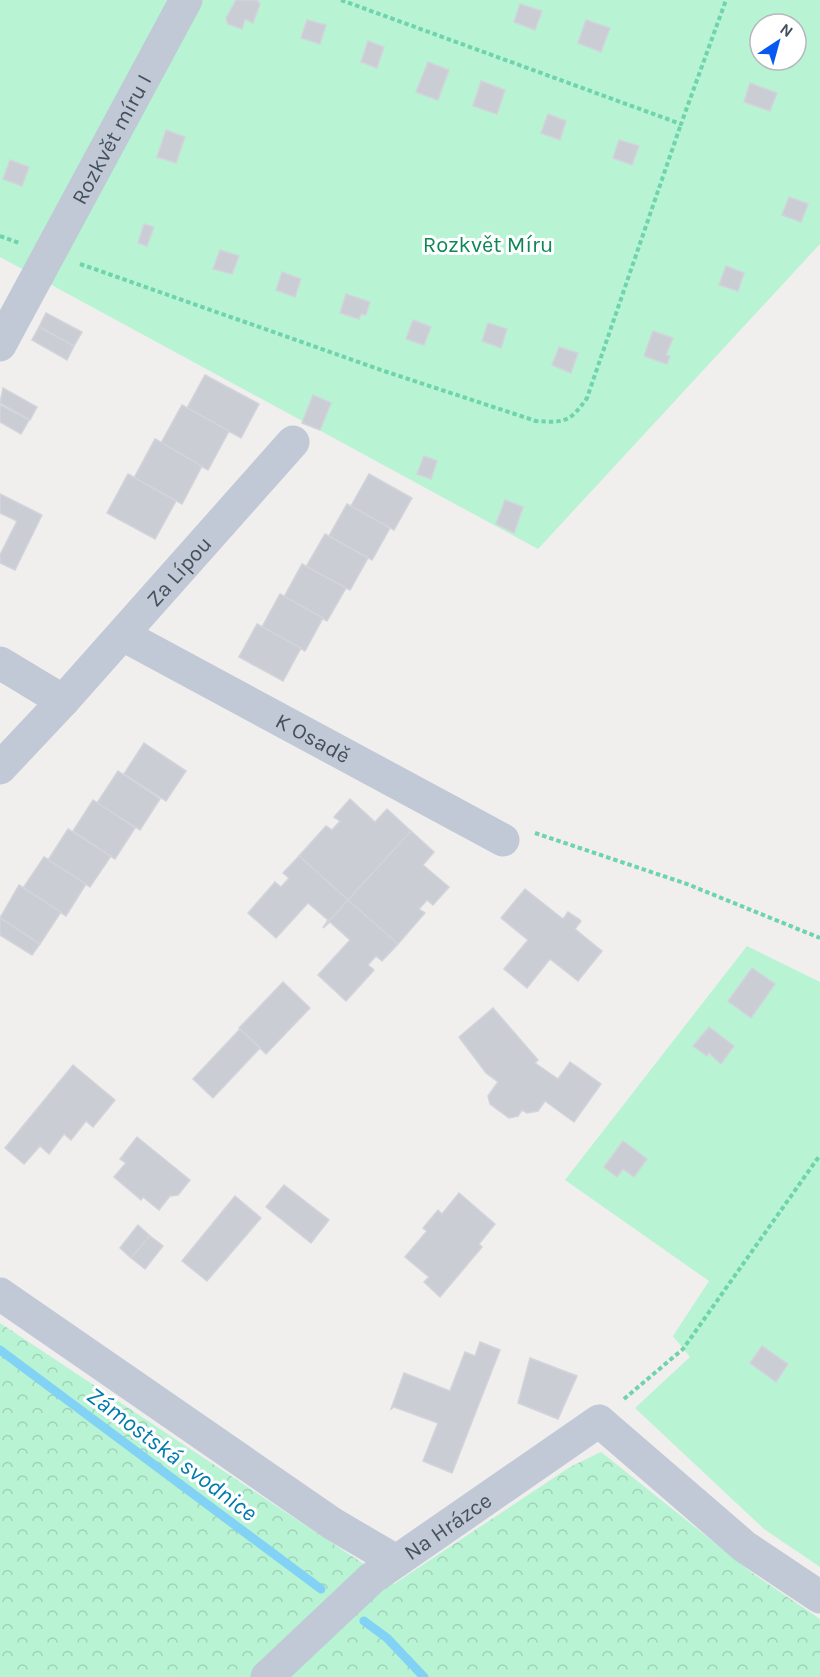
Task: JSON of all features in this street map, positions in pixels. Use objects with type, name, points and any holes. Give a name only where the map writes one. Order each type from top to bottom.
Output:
[{"type":"street","name":"Rozkvět míru I","points":[[42,265],[186,0]]},
{"type":"street","points":[[0,345],[42,265]]},
{"type":"street","name":"Za Lípou","points":[[0,768],[123,635],[293,442]]},
{"type":"street","name":"K Osadě","points":[[123,635],[361,764],[518,836]]},
{"type":"street","points":[[0,663],[63,701]]},
{"type":"street","name":"Na Hrázce","points":[[0,1294],[333,1524],[396,1561],[455,1518],[599,1421]]},
{"type":"street","points":[[599,1421],[746,1547],[820,1597]]},
{"type":"street","points":[[267,1677],[372,1578],[396,1561]]},
{"type":"path","points":[[341,0],[681,124]]},
{"type":"path","points":[[42,265],[387,372],[536,421],[557,422],[572,418],[587,398],[726,0]]},
{"type":"path","points":[[518,836],[687,884],[820,938]]},
{"type":"path","points":[[599,1421],[683,1349],[820,1155]]},
{"type":"green space","name":"Rozkvět Míru","points":[[0,0],[820,0],[820,244],[538,549],[0,257]]},
{"type":"green space","points":[[747,946],[820,982],[820,1567],[764,1529],[635,1408],[690,1357],[673,1336],[709,1281],[565,1180]]},
{"type":"green space","points":[[0,1323],[394,1584],[570,1467],[601,1452],[755,1575],[820,1619],[820,1677],[0,1677]]},
{"type":"building","points":[[236,0],[257,0],[260,4],[253,23],[245,19],[242,29],[228,24],[226,18]]},
{"type":"building","points":[[520,4],[542,11],[535,30],[514,22]]},
{"type":"building","points":[[307,20],[326,25],[320,44],[301,38]]},
{"type":"building","points":[[586,20],[610,28],[601,52],[578,43]]},
{"type":"building","points":[[368,41],[384,47],[377,68],[361,62]]},
{"type":"building","points":[[428,62],[449,70],[438,100],[416,92]]},
{"type":"building","points":[[481,81],[505,90],[497,114],[473,106]]},
{"type":"building","points":[[750,83],[777,93],[770,111],[744,102]]},
{"type":"building","points":[[548,114],[566,121],[560,140],[541,133]]},
{"type":"building","points":[[166,130],[185,137],[176,163],[157,157]]},
{"type":"building","points":[[619,140],[639,146],[632,165],[613,158]]},
{"type":"building","points":[[10,160],[29,167],[22,186],[3,179]]},
{"type":"building","points":[[789,197],[808,204],[801,222],[782,215]]},
{"type":"building","points":[[144,224],[154,227],[147,246],[138,243]]},
{"type":"building","points":[[220,250],[239,256],[232,274],[213,269]]},
{"type":"building","points":[[726,266],[744,273],[738,291],[719,285]]},
{"type":"building","points":[[282,272],[301,279],[295,297],[276,290]]},
{"type":"building","points":[[346,294],[370,302],[366,315],[361,314],[359,319],[340,313]]},
{"type":"building","points":[[46,313],[82,332],[74,346],[39,327]]},
{"type":"building","points":[[413,320],[431,327],[424,345],[406,339]]},
{"type":"building","points":[[488,323],[507,329],[501,348],[482,341]]},
{"type":"building","points":[[39,327],[74,346],[67,360],[32,340]]},
{"type":"building","points":[[653,331],[673,338],[666,355],[670,356],[667,364],[644,356]]},
{"type":"building","points":[[559,347],[578,353],[571,373],[552,365]]},
{"type":"building","points":[[205,375],[259,404],[241,438],[187,408]]},
{"type":"building","points":[[3,388],[37,407],[30,420],[0,403]]},
{"type":"building","points":[[313,395],[331,403],[320,430],[302,423]]},
{"type":"building","points":[[0,405],[29,420],[21,434],[0,422]]},
{"type":"building","points":[[182,405],[229,431],[208,470],[161,443]]},
{"type":"building","points":[[155,439],[202,466],[182,504],[134,478]]},
{"type":"building","points":[[424,456],[437,461],[431,479],[417,474]]},
{"type":"building","points":[[128,474],[176,501],[155,539],[107,513]]},
{"type":"building","points":[[369,474],[412,498],[394,530],[351,506]]},
{"type":"building","points":[[0,494],[42,515],[15,570],[0,563],[0,555],[17,521],[0,513]]},
{"type":"building","points":[[505,500],[523,507],[514,533],[496,524]]},
{"type":"building","points":[[347,504],[390,528],[372,560],[329,536]]},
{"type":"building","points":[[325,534],[368,558],[350,590],[306,567]]},
{"type":"building","points":[[302,564],[346,588],[327,621],[284,597]]},
{"type":"building","points":[[280,594],[323,618],[305,651],[262,627]]},
{"type":"building","points":[[257,624],[301,648],[283,681],[239,657]]},
{"type":"building","points":[[144,743],[186,771],[166,801],[124,774]]},
{"type":"building","points":[[118,771],[160,799],[140,830],[97,803]]},
{"type":"building","points":[[350,799],[375,822],[387,809],[411,831],[348,900],[299,856],[326,826],[332,830],[340,821],[334,817]]},
{"type":"building","points":[[93,800],[135,828],[115,859],[73,831]]},
{"type":"building","points":[[68,829],[111,856],[90,887],[48,860]]},
{"type":"building","points":[[411,831],[434,852],[423,865],[449,887],[433,905],[427,900],[419,909],[425,913],[398,944],[348,900]]},
{"type":"building","points":[[299,856],[348,900],[323,928],[328,920],[308,903],[276,938],[248,913],[275,882],[281,887],[289,878],[283,873]]},
{"type":"building","points":[[44,857],[86,884],[66,916],[23,888]]},
{"type":"building","points":[[19,885],[61,912],[40,944],[0,918]]},
{"type":"building","points":[[525,889],[563,919],[568,912],[579,919],[581,921],[575,929],[602,951],[578,981],[550,959],[527,988],[504,969],[528,940],[501,918]]},
{"type":"building","points":[[348,900],[398,944],[382,961],[376,956],[368,965],[374,970],[346,1001],[318,975],[350,940],[330,922],[323,928]]},
{"type":"building","points":[[0,918],[40,944],[32,955],[0,935]]},
{"type":"building","points":[[752,968],[775,984],[751,1018],[728,1001]]},
{"type":"building","points":[[283,982],[310,1008],[266,1054],[239,1028]]},
{"type":"building","points":[[493,1008],[538,1060],[535,1063],[558,1079],[570,1062],[601,1084],[574,1122],[545,1101],[538,1111],[527,1113],[522,1110],[518,1116],[509,1118],[490,1104],[488,1096],[498,1082],[486,1073],[459,1037]]},
{"type":"building","points":[[709,1027],[734,1046],[721,1064],[709,1053],[707,1056],[693,1046]]},
{"type":"building","points":[[240,1029],[260,1048],[213,1098],[193,1079]]},
{"type":"building","points":[[73,1065],[115,1100],[93,1127],[86,1121],[71,1140],[64,1134],[49,1154],[40,1146],[24,1164],[5,1148]]},
{"type":"building","points":[[137,1137],[190,1180],[178,1195],[170,1196],[159,1210],[143,1197],[141,1200],[114,1177],[126,1163],[120,1159]]},
{"type":"building","points":[[623,1141],[647,1159],[634,1177],[623,1169],[617,1177],[604,1167]]},
{"type":"building","points":[[284,1185],[329,1220],[311,1243],[266,1207]]},
{"type":"building","points":[[459,1193],[495,1224],[479,1244],[482,1247],[440,1297],[424,1282],[429,1277],[405,1257],[427,1231],[423,1228],[438,1210],[442,1214]]},
{"type":"building","points":[[235,1196],[261,1218],[207,1281],[182,1261]]},
{"type":"building","points":[[138,1225],[150,1236],[131,1258],[120,1248]]},
{"type":"building","points":[[150,1236],[163,1246],[145,1269],[131,1258]]},
{"type":"building","points":[[480,1342],[500,1350],[452,1473],[423,1461],[438,1423],[394,1407],[391,1409],[404,1373],[450,1391],[465,1352],[475,1356]]},
{"type":"building","points":[[762,1346],[788,1364],[776,1382],[750,1363]]},
{"type":"building","points":[[530,1358],[577,1376],[558,1419],[518,1403]]},
{"type":"waterway","name":"Zámostská svodnice","points":[[0,1350],[321,1589]]},
{"type":"waterway","name":"Zámostská svodnice","points":[[364,1621],[387,1638],[424,1677]]}]
